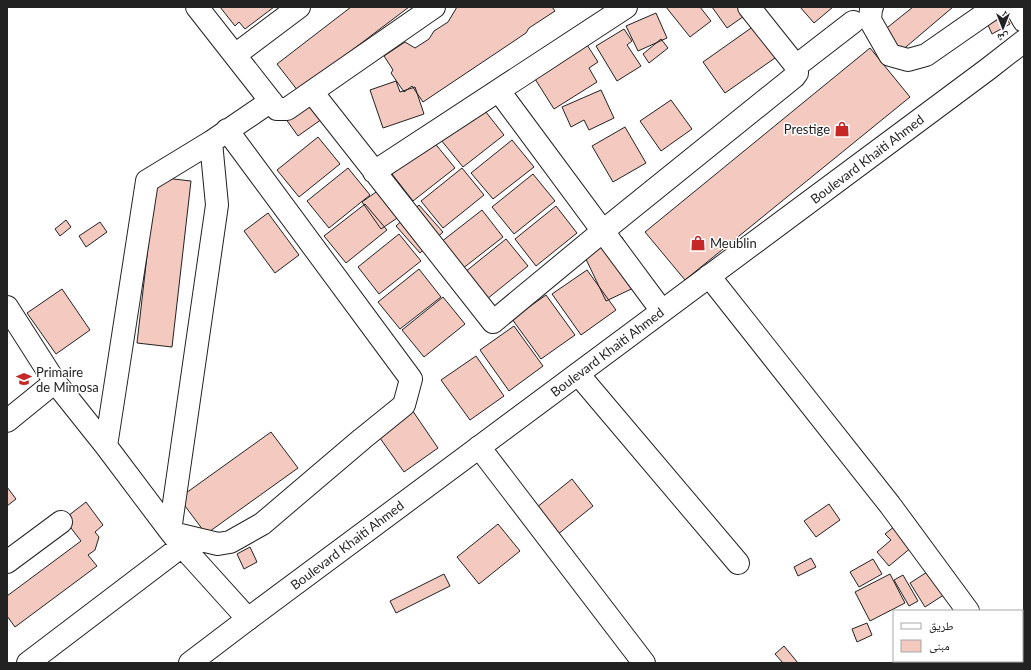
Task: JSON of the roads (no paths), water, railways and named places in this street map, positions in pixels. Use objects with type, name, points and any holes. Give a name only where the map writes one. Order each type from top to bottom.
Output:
[{"type":"main road","points":[[197,7],[277,109],[287,109],[434,7]]},
{"type":"main road","points":[[235,55],[299,7]]},
{"type":"main road","points":[[374,172],[500,91],[626,7]]},
{"type":"main road","points":[[312,92],[493,322],[603,231],[794,78],[797,73],[796,66],[749,7]]},
{"type":"main road","points":[[872,7],[870,20],[890,55],[908,60],[926,54],[995,7]]},
{"type":"main road","points":[[1016,7],[1024,21]]},
{"type":"main road","points":[[796,66],[853,22]]},
{"type":"main road","name":"Boulevard Khaiti Ahmed","points":[[190,663],[1024,41]]},
{"type":"main road","points":[[500,91],[662,312]]},
{"type":"main road","points":[[106,446],[147,181],[219,136],[271,101]]},
{"type":"main road","points":[[28,663],[174,537],[217,205],[219,136]]},
{"type":"main road","points":[[174,537],[218,544],[230,542],[262,524],[404,405],[411,379],[219,136]]},
{"type":"main road","points":[[709,276],[890,505],[967,610]]},
{"type":"main road","points":[[9,317],[55,382],[106,446],[174,537],[248,619]]},
{"type":"main road","points":[[578,374],[738,562]]},
{"type":"main road","points":[[7,421],[55,382]]},
{"type":"main road","points":[[479,447],[644,663]]},
{"type":"main road","points":[[7,562],[61,522]]},
{"type":"place","name":"Prestige","points":[[842,129]]},
{"type":"place","name":"Meublin","points":[[698,243]]},
{"type":"place","name":"Primaire de Mimosa","points":[[24,379]]}]
